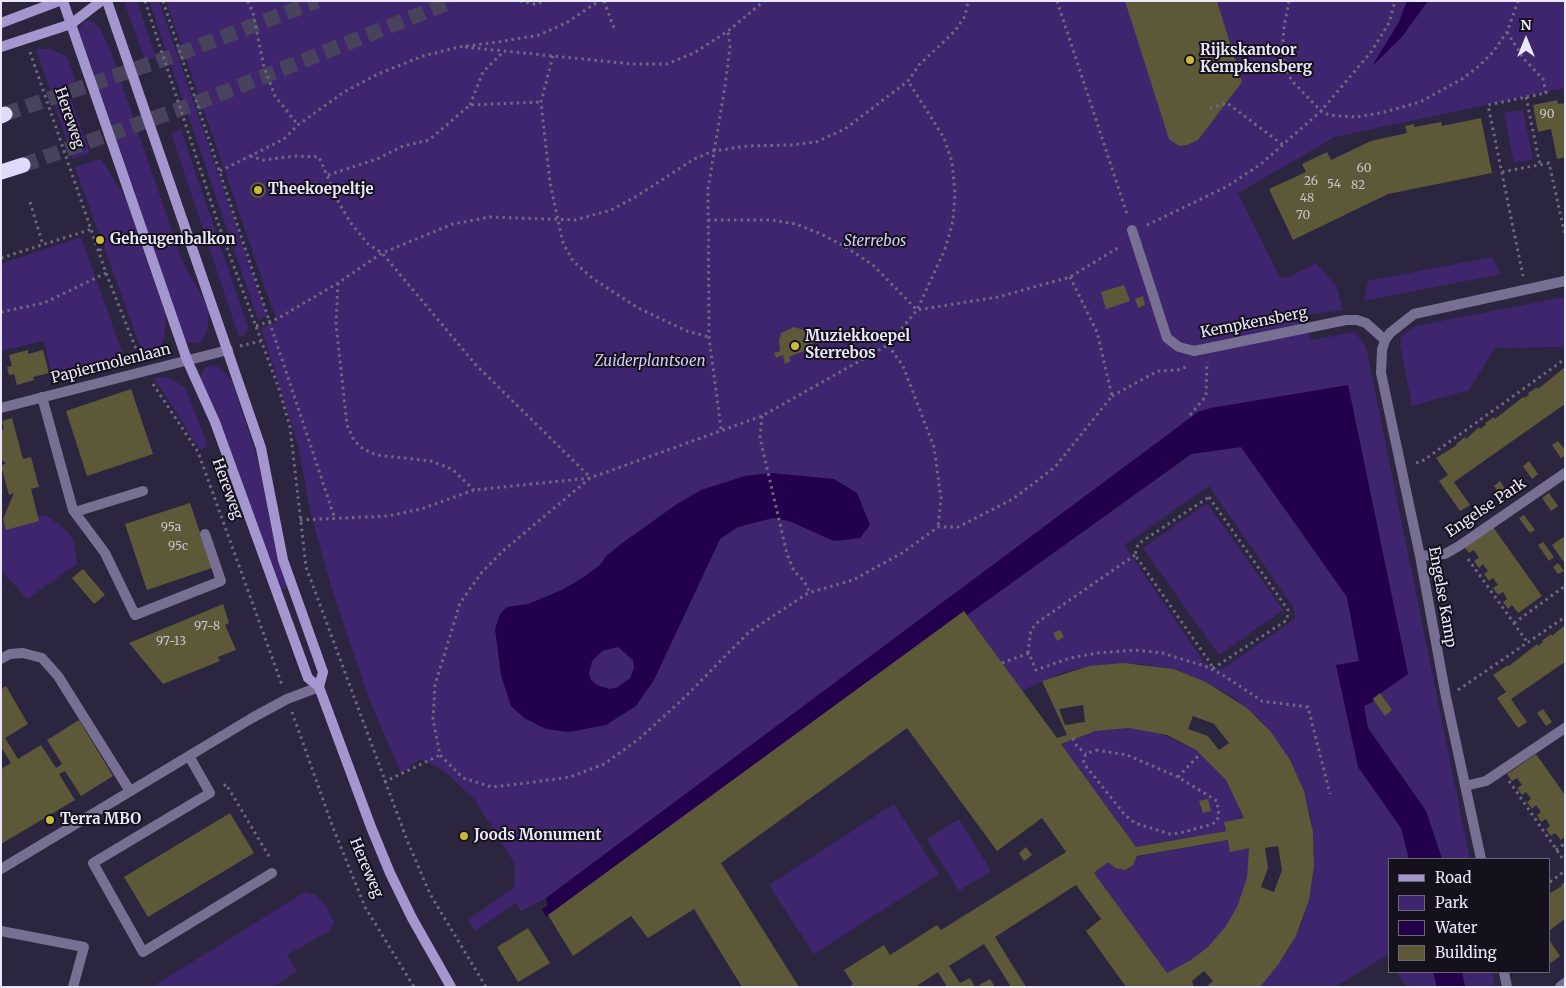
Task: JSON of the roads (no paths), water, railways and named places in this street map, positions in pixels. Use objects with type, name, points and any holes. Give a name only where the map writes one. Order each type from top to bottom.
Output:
[{"type":"highway","points":[[1,172],[22,165]]},
{"type":"main road","points":[[1,23],[61,1]]},
{"type":"main road","name":"Hereweg","points":[[61,1],[71,24],[187,360],[215,422],[308,678],[319,687],[371,828],[390,873],[416,925],[451,987]]},
{"type":"main road","points":[[1,47],[71,24],[101,1]]},
{"type":"main road","name":"Hereweg","points":[[107,1],[261,448],[283,560],[323,672],[319,687]]},
{"type":"street","name":"Kempkensberg","points":[[1132,230],[1167,338],[1179,347],[1194,351],[1346,320],[1357,320],[1366,323],[1385,340]]},
{"type":"street","points":[[1385,340],[1397,326],[1414,314],[1565,281]]},
{"type":"street","name":"Engelse Kamp","points":[[1385,340],[1382,350],[1381,373],[1420,556],[1446,697],[1481,858]]},
{"type":"street","name":"Papiermolenlaan","points":[[1,408],[228,350]]},
{"type":"street","points":[[42,397],[75,512],[105,553],[135,615],[221,581],[205,534]]},
{"type":"street","name":"Engelse Park","points":[[1420,556],[1445,554],[1459,546],[1565,473]]},
{"type":"street","points":[[75,512],[143,491]]},
{"type":"street","points":[[1,659],[10,654],[22,653],[42,658],[58,676],[130,791]]},
{"type":"street","points":[[1,870],[130,791],[287,699],[319,687]]},
{"type":"street","points":[[1465,786],[1486,781],[1565,728]]},
{"type":"street","points":[[189,756],[210,793],[93,863],[143,952],[272,873]]},
{"type":"street","points":[[1,931],[84,947],[73,987]]},
{"type":"street","points":[[1504,973],[1507,987]]},
{"type":"street","points":[[1560,987],[1565,983]]},
{"type":"water","points":[[1407,1],[1428,1],[1401,38],[1372,66],[1399,22]]},
{"type":"water","points":[[1348,385],[1408,674],[1372,699],[1374,701],[1364,706],[1368,728],[1426,811],[1442,858],[1409,858],[1401,828],[1358,767],[1336,665],[1359,661],[1347,597],[1241,447],[1191,454],[967,615],[964,611],[546,917],[542,909],[548,905],[546,898],[1198,412],[1211,408]]},
{"type":"water","points":[[771,473],[834,479],[857,493],[870,525],[860,538],[834,541],[789,521],[773,518],[738,527],[720,539],[654,680],[636,706],[606,725],[569,732],[546,729],[524,718],[511,706],[501,675],[495,629],[500,614],[507,607],[528,604],[562,590],[584,577],[625,541],[677,504],[701,490],[745,476]],"holes":[[[618,647],[633,660],[634,668],[630,678],[618,687],[610,689],[597,685],[591,680],[589,674],[592,661],[602,651]]]},
{"type":"water","points":[[1433,973],[1462,973],[1465,986],[1437,987]]},
{"type":"tunnel","points":[[5,114],[176,55],[317,1]]},
{"type":"tunnel","points":[[23,165],[197,103],[453,1]]},
{"type":"place","name":"Rijkskantoor Kempkensberg","points":[[1190,60]]},
{"type":"place","name":"Theekoepeltje","points":[[258,190]]},
{"type":"place","name":"Geheugenbalkon","points":[[100,240]]},
{"type":"place","name":"Muziekkoepel Sterrebos","points":[[795,346]]},
{"type":"place","name":"Terra MBO","points":[[50,820]]},
{"type":"place","name":"Joods Monument","points":[[464,836]]},
{"type":"park label","name":"Sterrebos","points":[[875,242]]},
{"type":"park label","name":"Zuiderplantsoen","points":[[650,362]]}]
